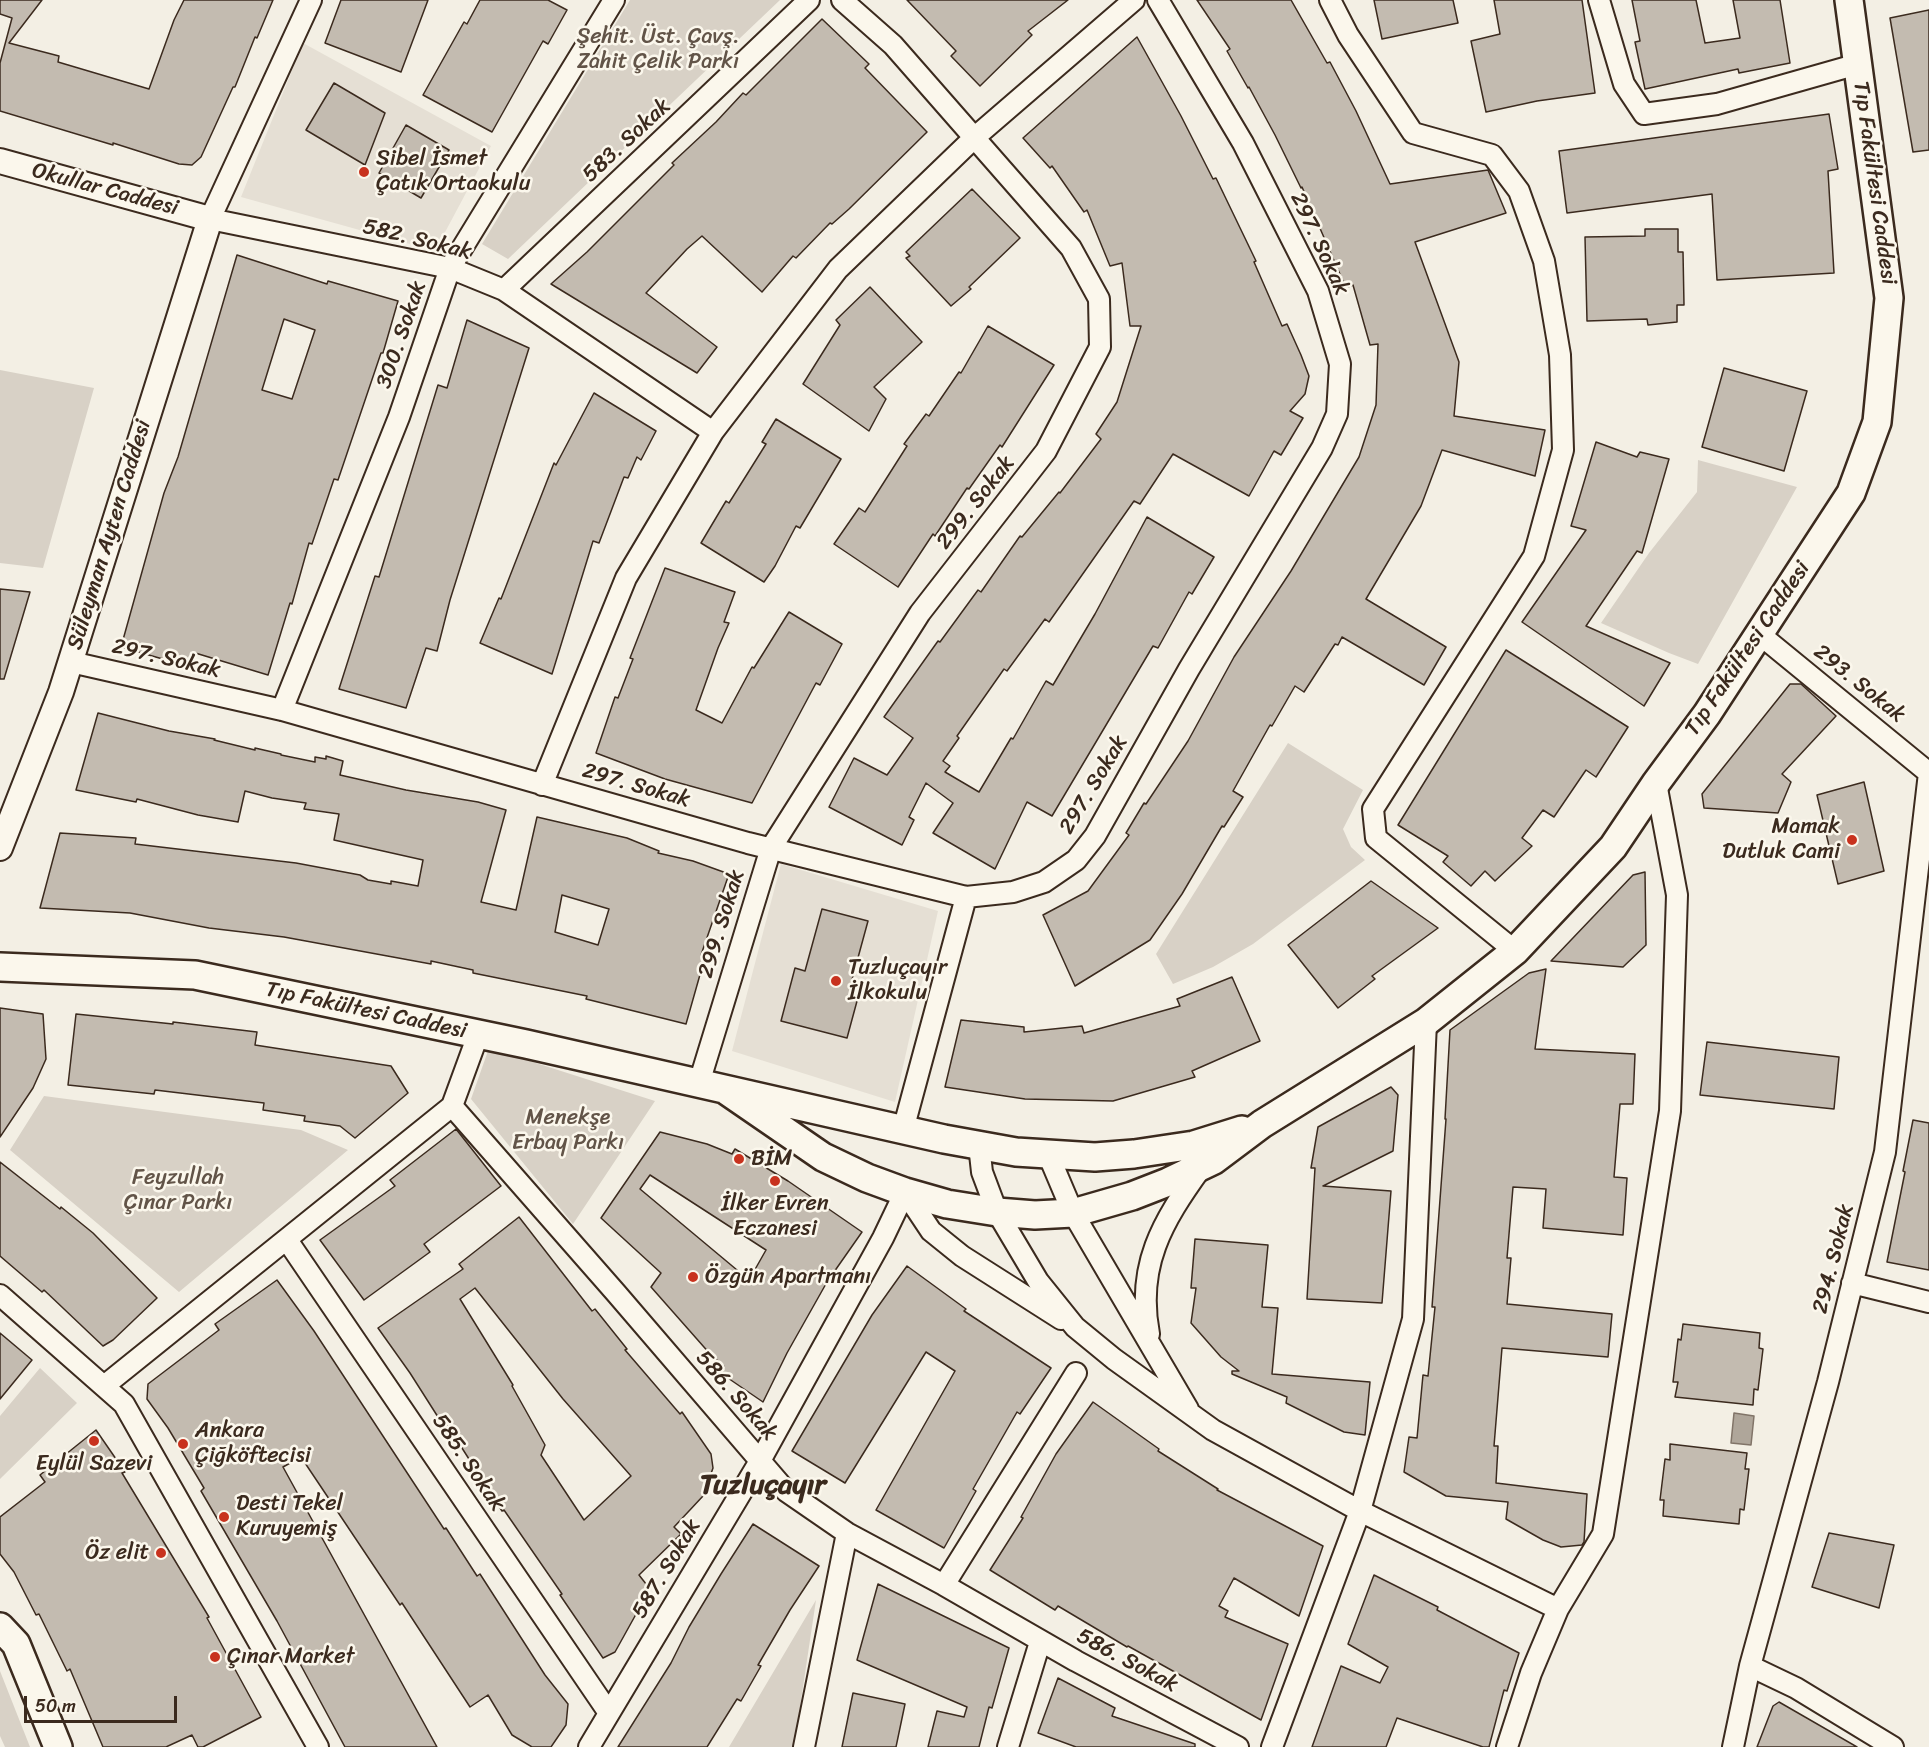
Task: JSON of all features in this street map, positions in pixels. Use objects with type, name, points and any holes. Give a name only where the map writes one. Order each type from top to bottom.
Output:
[{"type":"main road","name":"Tıp Fakültesi Caddesi","points":[[0,967],[195,975],[699,1083],[903,1131],[1016,1152],[1095,1156],[1134,1154],[1194,1145],[1262,1124],[1426,1022],[1515,951],[1613,847],[1656,783],[1707,714],[1851,493],[1878,422],[1889,298],[1849,0]]},
{"type":"main road","points":[[727,1091],[823,1157],[867,1178],[904,1192],[947,1204],[1035,1215],[1073,1213],[1132,1196],[1214,1160],[1262,1124]]},
{"type":"main road","points":[[0,1627],[16,1644],[58,1747]]},
{"type":"street","points":[[210,219],[311,0]]},
{"type":"street","name":"300. Sokak","points":[[282,710],[399,417],[450,268],[614,0]]},
{"type":"street","name":"583. Sokak","points":[[504,290],[808,0]]},
{"type":"street","name":"299. Sokak","points":[[699,1083],[771,848],[920,614],[1046,451],[1100,347],[1099,299],[1071,248],[893,45],[842,0]]},
{"type":"street","points":[[542,785],[626,578],[713,432],[838,269],[974,138],[1134,0]]},
{"type":"street","name":"297. Sokak","points":[[71,662],[282,710],[771,848],[966,897],[1013,892],[1044,882],[1065,869],[1087,849],[1189,669],[1322,448],[1337,414],[1340,364],[1318,291],[1243,143],[1158,0]]},
{"type":"street","points":[[1330,0],[1348,35],[1413,133],[1492,155],[1519,191],[1544,261],[1560,355],[1563,450],[1534,556],[1373,809],[1376,838],[1515,951]]},
{"type":"street","points":[[1599,0],[1624,84],[1644,114],[1717,104],[1858,64]]},
{"type":"street","name":"Okullar Caddesi","points":[[0,160],[210,219]]},
{"type":"street","name":"582. Sokak","points":[[210,219],[450,268],[504,290],[713,432]]},
{"type":"street","name":"Süleyman Ayten Caddesi","points":[[0,848],[61,692],[210,219]]},
{"type":"street","name":"293. Sokak","points":[[1758,633],[1929,773]]},
{"type":"street","name":"294. Sokak","points":[[1733,1747],[1750,1666],[1828,1382],[1885,1152],[1929,773]]},
{"type":"street","points":[[1506,1747],[1531,1673],[1558,1609],[1603,1534],[1670,1111],[1677,895],[1656,783]]},
{"type":"street","points":[[903,1131],[966,897]]},
{"type":"street","points":[[1272,1747],[1360,1511],[1413,1319],[1426,1022]]},
{"type":"street","points":[[104,1386],[452,1106],[478,1035]]},
{"type":"street","name":"586. Sokak","points":[[452,1106],[786,1491],[847,1533],[1040,1642],[1238,1747]]},
{"type":"street","points":[[979,1145],[982,1172],[997,1212],[1038,1281],[1075,1327]]},
{"type":"street","points":[[1047,1154],[1073,1213],[1191,1414]]},
{"type":"street","points":[[1151,1346],[1145,1314],[1145,1284],[1154,1246],[1176,1202],[1203,1166]]},
{"type":"street","points":[[904,1192],[931,1231],[962,1256],[1075,1327],[1114,1359],[1213,1430],[1360,1511],[1558,1609]]},
{"type":"street","name":"587. Sokak","points":[[589,1747],[760,1461],[884,1238],[904,1192]]},
{"type":"street","name":"585. Sokak","points":[[287,1240],[609,1713]]},
{"type":"street","points":[[1852,1283],[1929,1302]]},
{"type":"street","points":[[0,1295],[124,1404],[318,1747]]},
{"type":"street","points":[[944,1586],[1076,1373]]},
{"type":"street","points":[[804,1747],[847,1533]]},
{"type":"street","points":[[1008,1747],[1040,1642]]},
{"type":"street","points":[[1750,1666],[1796,1688],[1893,1747]]},
{"type":"shaded area","name":"Sibel İsmet Çatık Ortaokulu","points":[[303,43],[491,146],[435,251],[241,197]]},
{"type":"shaded area","name":"Tuzluçayır İlkokulu","points":[[781,864],[938,911],[895,1102],[732,1051]]},
{"type":"shaded area","points":[[1734,1413],[1754,1416],[1751,1445],[1731,1443]]},
{"type":"green space","name":"Şehit. Üst. Çavş. Zahit Çelik Parkı","points":[[630,0],[780,0],[508,259],[482,244]]},
{"type":"green space","points":[[0,370],[94,388],[43,568],[0,563]]},
{"type":"green space","points":[[1698,460],[1797,487],[1698,664],[1601,623],[1649,553],[1697,492]]},
{"type":"green space","points":[[1288,743],[1363,790],[1343,829],[1351,847],[1365,860],[1253,944],[1213,967],[1173,984],[1156,954]]},
{"type":"green space","name":"Menekşe Erbay Parkı","points":[[489,1048],[655,1101],[573,1224],[471,1099]]},
{"type":"green space","name":"Feyzullah Çınar Parkı","points":[[44,1096],[301,1130],[348,1150],[179,1292],[10,1150]]},
{"type":"green space","points":[[40,1368],[77,1403],[0,1479],[0,1416]]},
{"type":"green space","points":[[816,1600],[794,1747],[729,1747]]},
{"type":"green space","points":[[0,1671],[30,1747],[5,1747],[0,1736]]},
{"type":"building","points":[[0,0],[42,0],[9,43],[59,56],[58,62],[149,89],[174,20],[184,0],[273,0],[201,157],[192,165],[179,164],[0,111],[0,63],[12,18],[0,14]]},
{"type":"building","points":[[341,0],[428,0],[401,72],[325,43]]},
{"type":"building","points":[[480,0],[548,0],[567,10],[548,44],[543,41],[492,132],[423,95],[464,22],[467,24]]},
{"type":"building","points":[[907,0],[1068,0],[1028,31],[1032,35],[980,86],[951,56],[956,51]]},
{"type":"building","points":[[1197,0],[1291,0],[1327,63],[1330,62],[1390,184],[1488,170],[1506,213],[1415,242],[1459,362],[1454,416],[1545,430],[1535,476],[1442,450],[1421,506],[1366,599],[1446,647],[1424,685],[1342,637],[1304,692],[1295,686],[1272,726],[1270,725],[1233,791],[1243,797],[1150,940],[1075,986],[1043,915],[1088,891],[1129,835],[1126,833],[1144,803],[1146,804],[1188,741],[1234,657],[1291,571],[1359,457],[1376,405],[1378,344],[1370,345],[1353,285],[1346,288],[1302,187],[1249,87],[1227,51],[1230,49]]},
{"type":"building","points":[[1374,0],[1453,0],[1458,23],[1382,39]]},
{"type":"building","points":[[1494,0],[1582,0],[1595,93],[1537,101],[1486,112],[1471,41],[1500,34]]},
{"type":"building","points":[[1632,0],[1696,0],[1705,43],[1740,38],[1733,0],[1780,0],[1790,63],[1739,73],[1738,69],[1645,89],[1635,42],[1640,41]]},
{"type":"building","points":[[1929,10],[1929,150],[1913,152],[1890,18]]},
{"type":"building","points":[[822,19],[869,64],[865,68],[927,132],[849,209],[832,224],[830,223],[796,258],[793,256],[762,292],[702,236],[687,249],[646,293],[717,347],[697,373],[551,284],[587,252],[743,93],[746,95]]},
{"type":"building","points":[[1137,37],[1213,179],[1216,178],[1256,261],[1254,262],[1282,326],[1287,324],[1301,355],[1309,376],[1305,394],[1290,411],[1303,418],[1281,455],[1274,451],[1249,496],[1173,454],[1140,504],[1134,501],[1049,622],[1045,619],[1007,671],[1004,669],[957,736],[959,738],[943,761],[950,766],[945,772],[979,792],[1046,681],[1053,685],[1095,614],[1147,517],[1214,557],[1192,594],[1189,592],[1158,648],[1153,646],[1052,816],[1027,802],[995,869],[933,833],[953,803],[926,783],[909,817],[914,820],[902,845],[829,807],[854,758],[887,775],[913,738],[884,717],[938,641],[940,642],[978,590],[981,592],[1020,536],[1022,537],[1060,493],[1101,439],[1096,434],[1117,402],[1141,326],[1130,326],[1122,263],[1110,266],[1087,210],[1084,212],[1052,166],[1050,168],[1023,138]]},
{"type":"building","points":[[334,83],[385,113],[365,165],[306,130]]},
{"type":"building","points":[[1829,114],[1838,169],[1828,171],[1834,273],[1717,280],[1712,194],[1567,213],[1559,151]]},
{"type":"building","points":[[406,125],[449,150],[421,198],[379,173]]},
{"type":"building","points":[[972,189],[1020,238],[969,287],[971,289],[951,306],[906,258],[910,256],[906,252]]},
{"type":"building","points":[[1645,229],[1678,229],[1678,252],[1683,252],[1684,305],[1677,305],[1677,322],[1648,325],[1647,319],[1587,321],[1585,237],[1645,236]]},
{"type":"building","points":[[237,255],[327,284],[328,281],[398,301],[383,353],[381,353],[338,480],[334,479],[312,544],[309,543],[292,604],[290,603],[268,675],[192,652],[187,666],[121,647],[164,493],[178,457]],"holes":[[[284,319],[315,330],[292,399],[262,390]]]},
{"type":"building","points":[[870,287],[922,342],[874,387],[886,399],[869,431],[803,384],[840,325],[836,320]]},
{"type":"building","points":[[467,320],[529,348],[450,600],[437,651],[426,648],[406,708],[339,689],[375,576],[379,577],[438,385],[447,388]]},
{"type":"building","points":[[988,326],[1054,365],[1002,447],[1000,445],[969,489],[967,488],[898,587],[834,544],[859,508],[865,512],[907,446],[904,444],[926,414],[929,416],[959,372],[961,373]]},
{"type":"building","points":[[1724,368],[1807,391],[1784,471],[1702,447]]},
{"type":"building","points":[[594,393],[656,431],[641,460],[637,457],[628,478],[624,477],[599,543],[593,541],[552,674],[480,643],[499,598],[501,599],[554,463],[556,465]]},
{"type":"building","points":[[776,419],[841,459],[800,528],[796,526],[764,582],[701,543],[726,501],[729,503],[766,444],[762,442]]},
{"type":"building","points":[[1596,442],[1637,457],[1640,452],[1669,459],[1642,553],[1637,551],[1586,626],[1670,663],[1644,706],[1522,622],[1586,530],[1571,526]]},
{"type":"building","points":[[665,568],[735,592],[724,622],[729,623],[696,710],[722,723],[752,667],[754,668],[789,612],[842,644],[820,685],[816,683],[752,803],[665,779],[596,753],[615,697],[618,698],[633,659],[630,658]]},
{"type":"building","points":[[0,589],[30,592],[4,679],[0,679]]},
{"type":"building","points":[[1506,650],[1628,727],[1596,777],[1586,770],[1554,817],[1543,810],[1522,838],[1532,846],[1495,881],[1485,871],[1471,886],[1443,862],[1448,856],[1398,825]]},
{"type":"building","points":[[1790,684],[1801,684],[1836,716],[1782,774],[1791,782],[1778,813],[1704,808],[1702,794]]},
{"type":"building","points":[[98,713],[169,731],[315,762],[315,757],[326,759],[326,756],[343,761],[340,775],[406,790],[478,802],[506,810],[481,902],[516,910],[537,817],[627,838],[659,851],[658,853],[693,861],[729,874],[701,955],[705,957],[686,1024],[586,999],[587,996],[473,973],[473,970],[431,961],[431,964],[284,937],[209,928],[130,913],[40,908],[60,833],[136,838],[135,844],[296,863],[360,875],[368,880],[418,886],[423,860],[334,840],[339,814],[304,809],[306,803],[245,791],[238,822],[198,815],[137,799],[136,802],[76,790]],"holes":[[[562,895],[609,909],[598,945],[555,932]]]},
{"type":"building","name":"Mamak Dutluk Cami","points":[[1864,782],[1884,871],[1838,884],[1817,795]]},
{"type":"building","points":[[1645,872],[1646,945],[1623,967],[1551,961],[1633,875]]},
{"type":"building","points":[[1371,881],[1438,928],[1372,976],[1375,979],[1338,1008],[1288,945]]},
{"type":"building","points":[[822,909],[868,921],[850,987],[860,990],[847,1038],[781,1021],[795,968],[805,971]]},
{"type":"building","points":[[1546,969],[1535,1049],[1635,1054],[1633,1104],[1620,1104],[1614,1177],[1627,1178],[1623,1235],[1543,1228],[1546,1189],[1513,1187],[1507,1258],[1511,1258],[1507,1304],[1612,1314],[1608,1357],[1502,1348],[1494,1446],[1498,1446],[1496,1483],[1587,1494],[1584,1542],[1582,1545],[1561,1547],[1543,1540],[1506,1519],[1508,1502],[1446,1496],[1404,1472],[1409,1437],[1417,1438],[1423,1375],[1428,1376],[1435,1307],[1432,1307],[1450,1030],[1529,973]]},
{"type":"building","points":[[1232,977],[1260,1041],[1192,1071],[1195,1077],[1113,1101],[1025,1099],[945,1087],[961,1020],[1024,1027],[1024,1032],[1082,1026],[1084,1033],[1180,1006],[1177,999]]},
{"type":"building","points":[[0,1008],[43,1014],[46,1059],[33,1088],[0,1137]]},
{"type":"building","points":[[76,1014],[257,1032],[255,1045],[391,1066],[408,1093],[355,1138],[340,1126],[304,1121],[305,1116],[263,1110],[264,1103],[155,1090],[154,1094],[68,1085]]},
{"type":"building","points":[[1707,1042],[1839,1057],[1834,1109],[1700,1095]]},
{"type":"building","points":[[1391,1087],[1398,1095],[1393,1151],[1323,1186],[1391,1191],[1382,1303],[1307,1299],[1315,1168],[1311,1168],[1318,1127]]},
{"type":"building","points":[[1913,1120],[1929,1123],[1929,1270],[1887,1262]]},
{"type":"building","points":[[456,1129],[501,1186],[424,1244],[430,1252],[364,1300],[320,1240],[395,1186],[390,1180]]},
{"type":"building","points":[[660,1132],[707,1144],[732,1154],[735,1149],[788,1181],[862,1232],[827,1282],[787,1353],[763,1402],[722,1374],[724,1366],[711,1355],[651,1287],[661,1273],[601,1218]],"holes":[[[650,1175],[766,1250],[749,1280],[640,1189]]]},
{"type":"building","points":[[0,1162],[93,1233],[157,1298],[113,1340],[103,1346],[44,1290],[42,1292],[0,1256]]},
{"type":"building","points":[[519,1217],[592,1311],[595,1309],[627,1349],[625,1350],[680,1414],[682,1412],[711,1454],[713,1468],[703,1496],[674,1527],[681,1534],[639,1575],[650,1589],[615,1652],[603,1658],[560,1595],[562,1594],[504,1510],[502,1511],[448,1426],[445,1428],[378,1328],[463,1269],[459,1264]],"holes":[[[475,1288],[563,1399],[631,1476],[584,1520],[541,1455],[545,1445],[513,1385],[460,1299]]]},
{"type":"building","points":[[1195,1239],[1268,1245],[1262,1307],[1278,1308],[1272,1374],[1370,1382],[1365,1435],[1344,1432],[1286,1403],[1287,1397],[1232,1374],[1232,1371],[1239,1371],[1221,1357],[1191,1323],[1196,1288],[1191,1288]]},
{"type":"building","points":[[907,1266],[966,1309],[964,1311],[1051,1368],[1020,1414],[1017,1412],[973,1489],[976,1491],[944,1548],[876,1510],[955,1371],[926,1352],[845,1483],[792,1451],[872,1315]]},
{"type":"building","points":[[277,1280],[314,1331],[444,1529],[446,1528],[477,1576],[480,1574],[545,1675],[568,1704],[566,1725],[551,1747],[532,1747],[512,1735],[488,1695],[470,1707],[402,1603],[400,1605],[301,1457],[283,1467],[437,1747],[345,1747],[277,1621],[201,1491],[204,1488],[168,1428],[147,1399],[148,1384],[219,1330],[215,1324]]},
{"type":"building","points":[[1683,1324],[1760,1333],[1759,1348],[1763,1349],[1758,1390],[1754,1389],[1753,1405],[1675,1397],[1678,1382],[1673,1382],[1678,1339],[1681,1340]]},
{"type":"building","points":[[0,1333],[32,1360],[0,1399]]},
{"type":"building","points":[[1093,1402],[1159,1449],[1158,1451],[1217,1490],[1323,1546],[1299,1616],[1234,1578],[1219,1606],[1228,1611],[1225,1617],[1288,1644],[1261,1720],[1127,1647],[1058,1606],[1055,1610],[990,1570],[1023,1518],[1021,1517],[1056,1454]]},
{"type":"building","points":[[96,1430],[125,1472],[122,1473],[209,1617],[207,1618],[261,1717],[203,1747],[198,1747],[192,1735],[166,1747],[103,1747],[70,1669],[67,1671],[39,1614],[36,1615],[14,1572],[0,1554],[0,1517],[45,1482],[40,1475]]},
{"type":"building","points":[[1670,1444],[1747,1453],[1745,1469],[1749,1469],[1744,1510],[1740,1509],[1739,1524],[1663,1516],[1664,1500],[1660,1500],[1665,1459],[1670,1460]]},
{"type":"building","points":[[753,1524],[819,1566],[758,1665],[761,1666],[741,1701],[737,1699],[707,1747],[618,1747],[671,1663],[689,1627]]},
{"type":"building","points":[[1829,1533],[1894,1545],[1879,1608],[1812,1587]]},
{"type":"building","points":[[1374,1575],[1438,1607],[1437,1610],[1519,1653],[1507,1691],[1504,1690],[1489,1747],[1483,1747],[1397,1718],[1386,1747],[1312,1747],[1341,1666],[1380,1683],[1388,1667],[1348,1644]]},
{"type":"building","points":[[878,1584],[1009,1648],[992,1708],[989,1707],[979,1747],[928,1747],[937,1711],[964,1717],[967,1707],[857,1660]]},
{"type":"building","points":[[1058,1678],[1115,1708],[1112,1716],[1195,1744],[1195,1747],[1076,1747],[1038,1733]]},
{"type":"building","points":[[853,1693],[905,1704],[896,1747],[842,1747]]},
{"type":"building","points":[[1779,1702],[1857,1747],[1757,1747],[1773,1706]]},
{"type":"place","name":"Sibel İsmet Çatık Ortaokulu","points":[[364,172]]},
{"type":"place","name":"Mamak Dutluk Cami","points":[[1852,840]]},
{"type":"place","name":"Tuzluçayır İlkokulu","points":[[836,981]]},
{"type":"place","name":"BİM","points":[[739,1159]]},
{"type":"place","name":"İlker Evren Eczanesi","points":[[775,1181]]},
{"type":"place","name":"Özgün Apartmanı","points":[[693,1277]]},
{"type":"place","name":"Eylül Sazevi","points":[[94,1441]]},
{"type":"place","name":"Ankara Çiğköftecisi","points":[[183,1444]]},
{"type":"place","name":"Desti Tekel Kuruyemiş","points":[[224,1517]]},
{"type":"place","name":"Öz elit","points":[[161,1553]]},
{"type":"place","name":"Çınar Market","points":[[215,1657]]},
{"type":"district","name":"Tuzluçayır","points":[[763,1486]]}]
